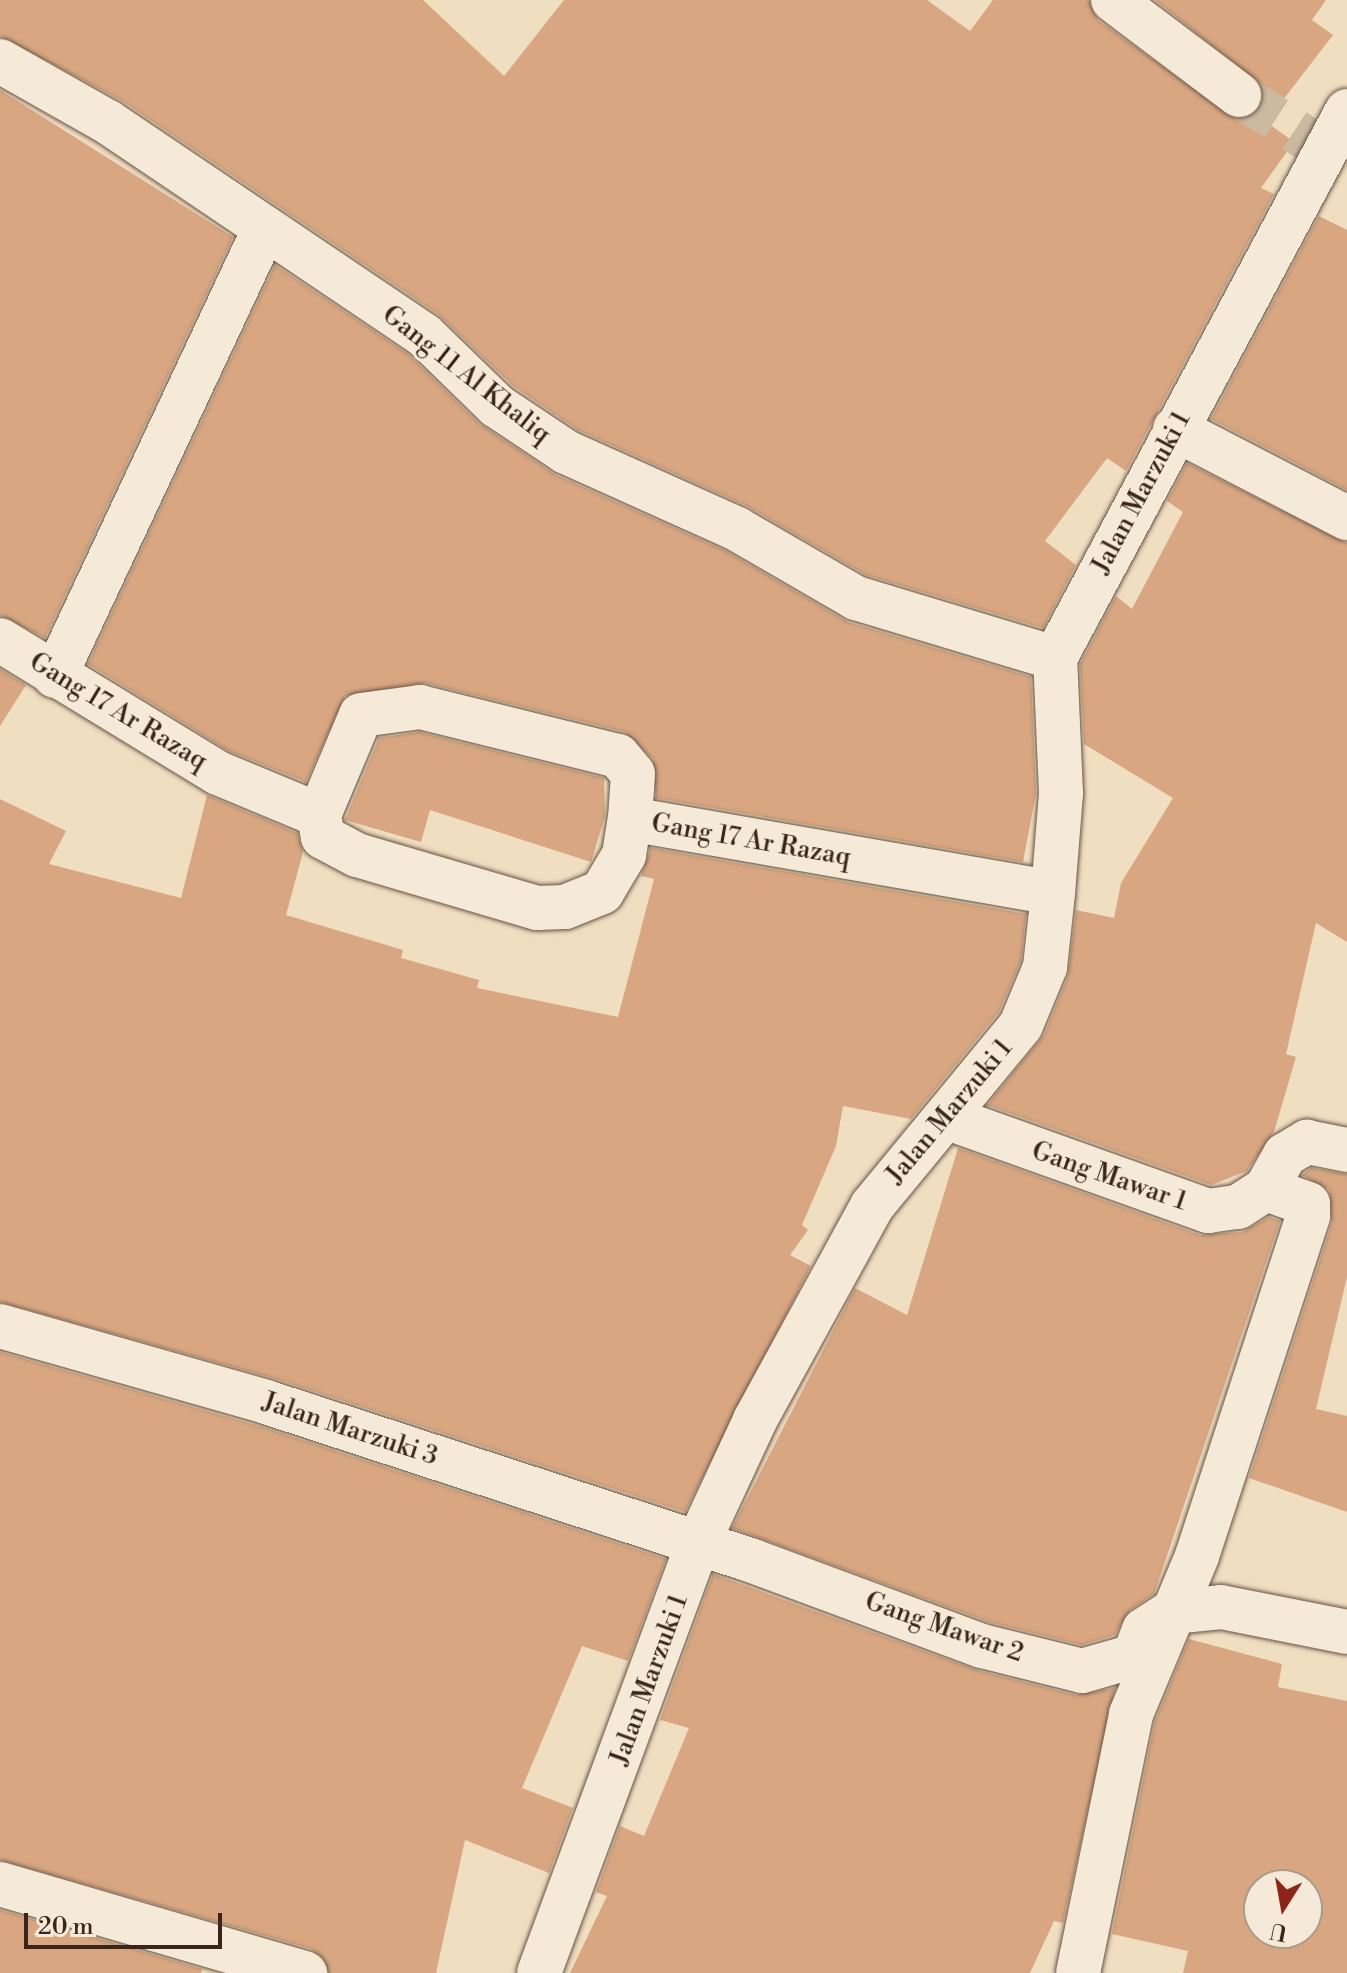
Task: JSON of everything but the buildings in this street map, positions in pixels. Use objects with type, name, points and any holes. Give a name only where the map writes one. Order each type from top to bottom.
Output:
[{"type":"street","points":[[1113,0],[1239,95]]},
{"type":"street","name":"Gang 11 Al Khaliq","points":[[0,61],[108,122],[424,335],[497,406],[566,452],[737,529],[856,598],[1055,658]]},
{"type":"street","name":"Jalan Marzuki 1","points":[[539,1973],[698,1543],[872,1206],[951,1119],[1021,1025],[1045,967],[1053,893],[1061,793],[1055,658],[1318,146],[1347,111]]},
{"type":"street","points":[[55,676],[264,230]]},
{"type":"street","points":[[1175,429],[1347,518]]},
{"type":"street","name":"Gang 17 Ar Razaq","points":[[0,640],[218,773],[319,815],[353,725],[398,705],[618,756],[633,774],[630,819],[1053,893]]},
{"type":"street","points":[[319,815],[330,844],[357,855],[537,908],[565,907],[602,892],[624,855],[630,819]]},
{"type":"street","name":"Gang Mawar 1","points":[[951,1119],[1208,1211],[1238,1207],[1266,1189]]},
{"type":"street","points":[[1078,1973],[1131,1714],[1197,1556],[1308,1216],[1308,1204],[1266,1189],[1285,1155],[1307,1142],[1347,1150]]},
{"type":"street","name":"Jalan Marzuki 3","points":[[0,1326],[266,1402],[698,1543]]},
{"type":"street","name":"Gang Mawar 2","points":[[698,1543],[982,1646],[1082,1671],[1134,1656],[1144,1630],[1172,1612]]},
{"type":"street","points":[[1172,1612],[1221,1607],[1347,1632]]},
{"type":"street","points":[[0,1884],[305,1973]]},
{"type":"tunnel","points":[[1239,95],[1312,142]]}]
